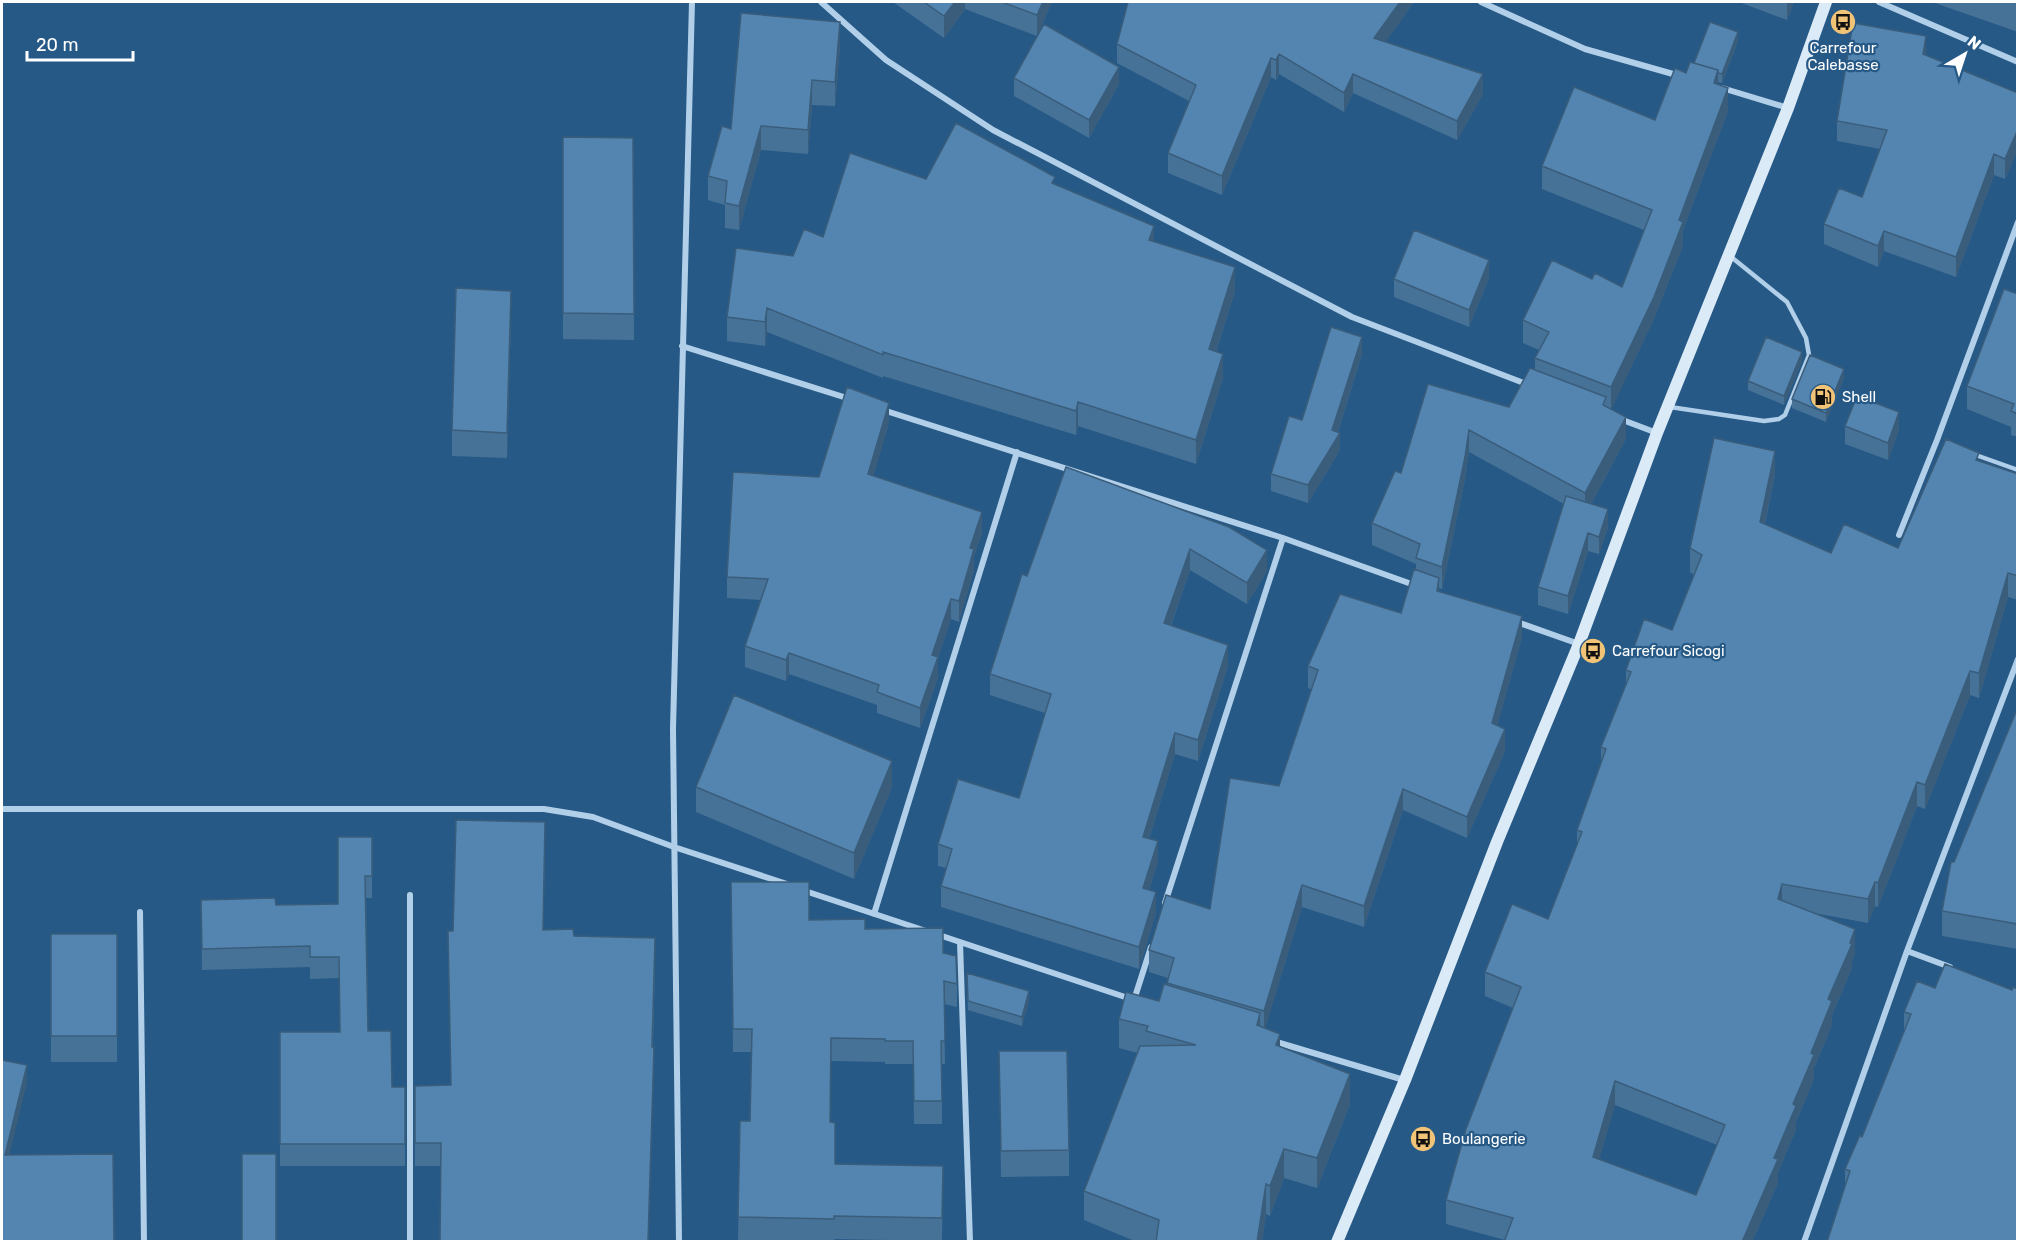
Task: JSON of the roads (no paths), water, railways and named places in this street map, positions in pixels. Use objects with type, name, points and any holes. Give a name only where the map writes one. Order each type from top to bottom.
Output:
[{"type":"street","points":[[679,1242],[673,729],[692,2]]},
{"type":"street","points":[[821,2],[886,60],[993,130],[1352,317],[1537,388]]},
{"type":"street","points":[[1481,2],[1585,49],[1686,78]]},
{"type":"street","points":[[1337,1242],[1405,1080],[1497,842],[1579,644],[1657,433],[1788,108],[1826,2]]},
{"type":"street","points":[[1879,2],[2018,62]]},
{"type":"street","points":[[1709,85],[1788,108]]},
{"type":"street","points":[[1899,535],[2018,222]]},
{"type":"street","points":[[682,346],[861,403]]},
{"type":"street","points":[[872,406],[1283,538],[1425,589]]},
{"type":"street","points":[[1613,417],[1657,433]]},
{"type":"street","points":[[874,914],[1017,452]]},
{"type":"street","points":[[1163,910],[1283,538]]},
{"type":"street","points":[[1502,617],[1579,644]]},
{"type":"street","points":[[1804,1242],[1906,951],[2018,658]]},
{"type":"street","points":[[2,808],[544,808],[594,817],[674,847],[1145,1004]]},
{"type":"street","points":[[410,894],[410,1242]]},
{"type":"street","points":[[140,912],[144,1242]]},
{"type":"street","points":[[960,942],[970,1242]]},
{"type":"street","points":[[1134,1000],[1152,944]]},
{"type":"street","points":[[1906,951],[1962,972]]},
{"type":"street","points":[[1269,1040],[1405,1080]]},
{"type":"lane","points":[[1668,406],[1764,421],[1779,419],[1785,415],[1809,356],[1806,338],[1787,302],[1728,255]]},
{"type":"lane","points":[[1936,440],[1947,444]]},
{"type":"lane","points":[[1967,451],[2018,470]]},
{"type":"place","name":"Carrefour Calebasse","points":[[1843,22]]},
{"type":"place","name":"Shell","points":[[1823,397]]},
{"type":"place","name":"Carrefour Sicogi","points":[[1593,651]]},
{"type":"place","name":"Boulangerie","points":[[1423,1139]]}]
